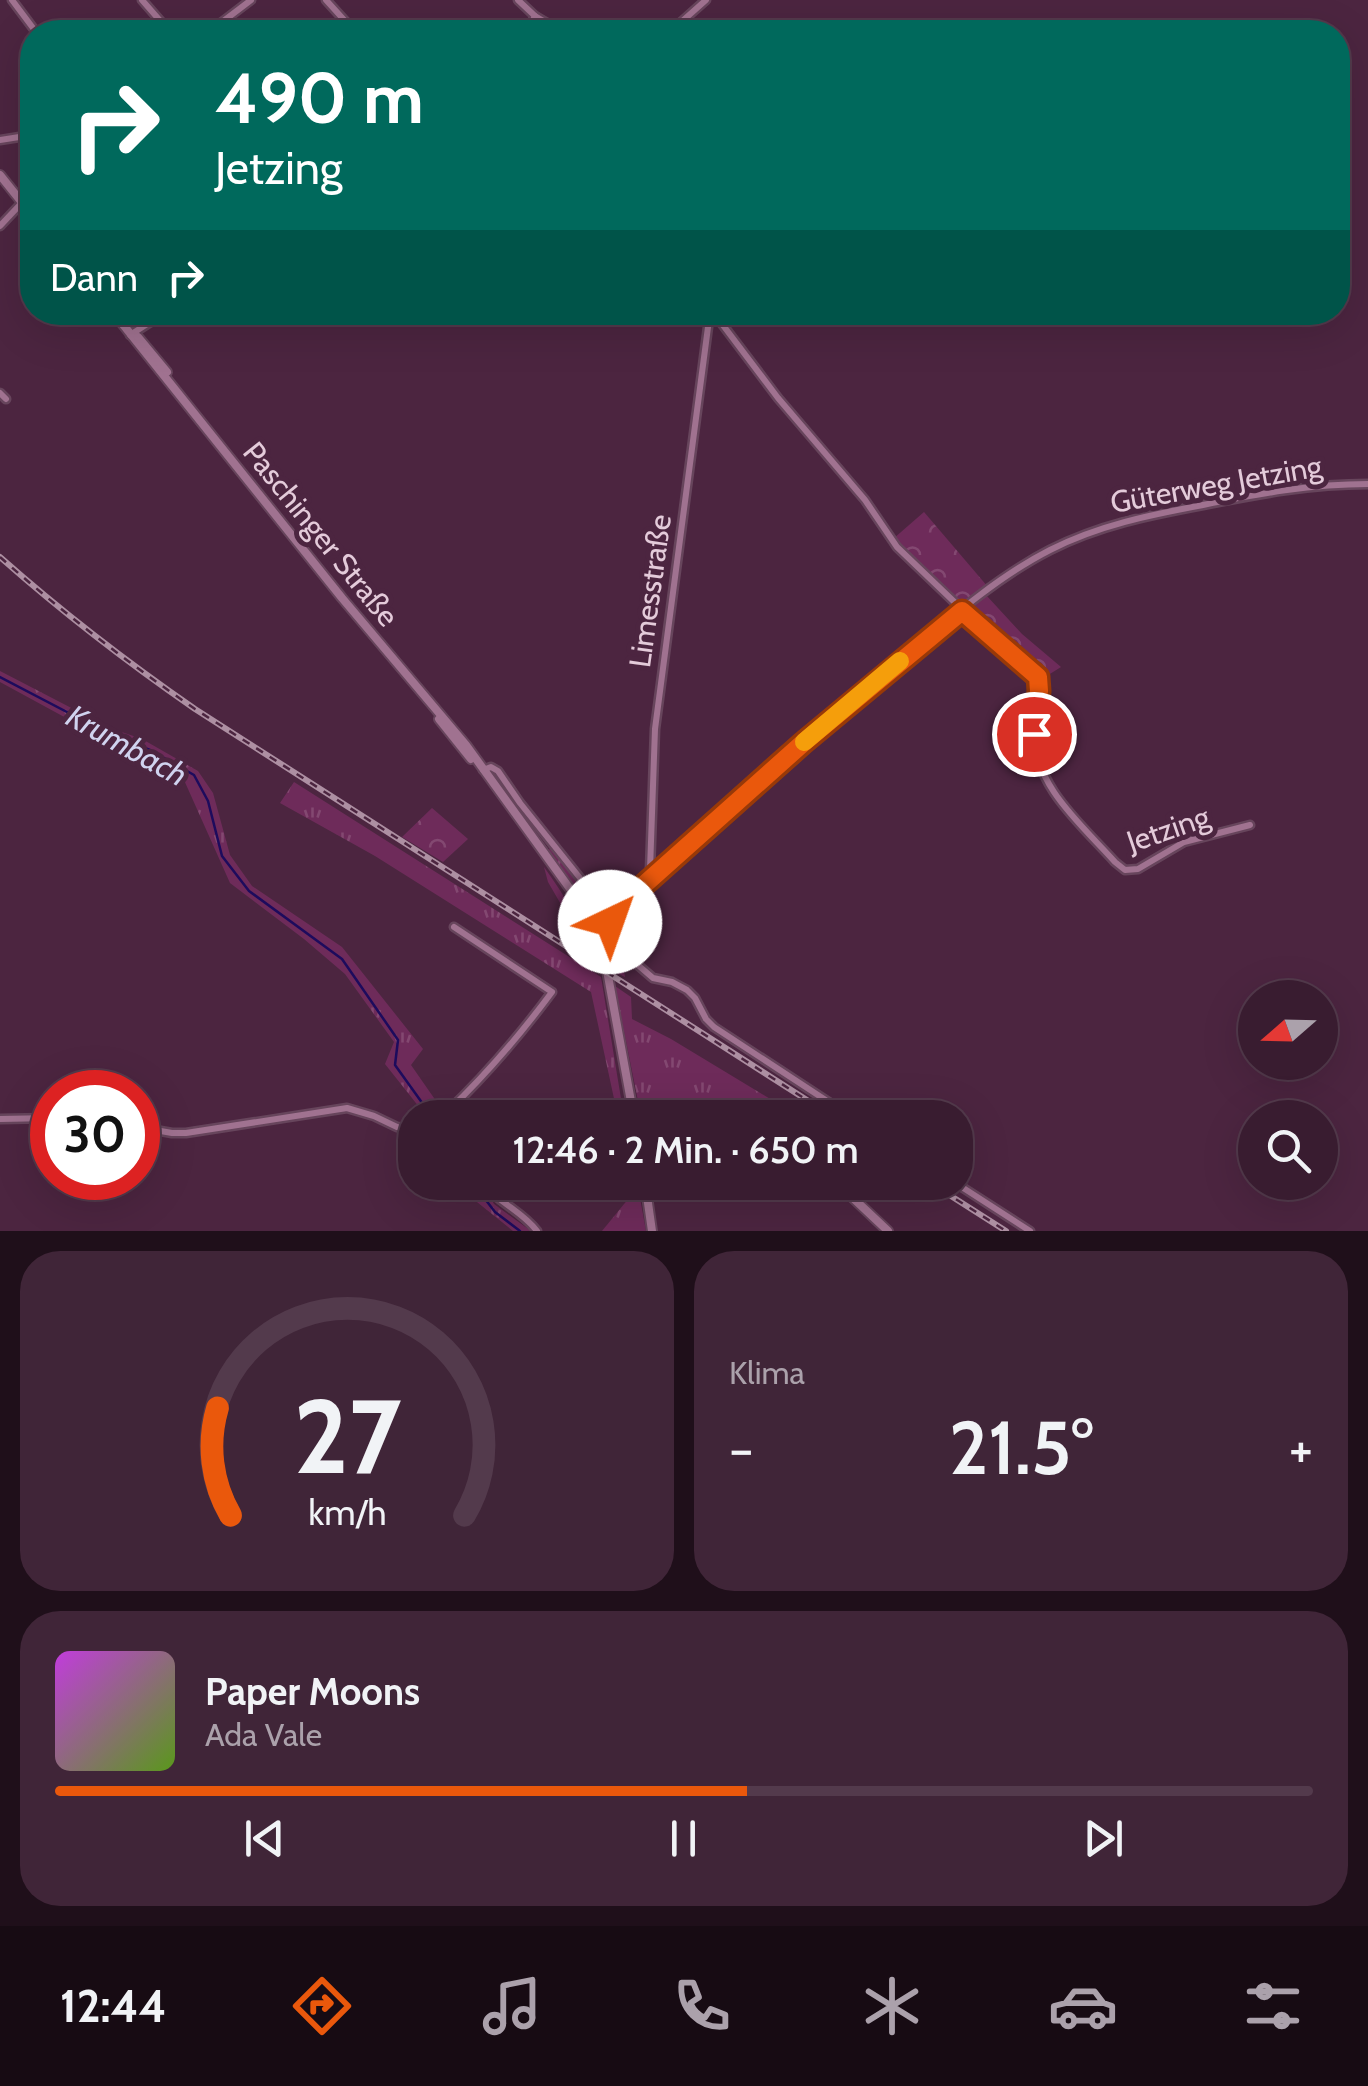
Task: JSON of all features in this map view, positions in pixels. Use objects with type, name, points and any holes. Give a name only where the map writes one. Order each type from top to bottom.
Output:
[{"type":"street","points":[[142,0],[160,20]]},
{"type":"street","points":[[224,20],[251,0]]},
{"type":"street","points":[[326,0],[344,20]]},
{"type":"street","points":[[518,0],[542,20]]},
{"type":"street","points":[[685,20],[706,0]]},
{"type":"street","points":[[534,20],[536,16]]},
{"type":"street","points":[[0,175],[20,200]]},
{"type":"street","points":[[0,226],[20,205]]},
{"type":"street","name":"Paschinger Straße","points":[[124,325],[206,419],[566,883],[595,934],[609,982],[631,1100]]},
{"type":"street","points":[[132,334],[146,325]]},
{"type":"street","name":"Limesstraße","points":[[652,877],[655,729],[710,325]]},
{"type":"street","points":[[722,325],[865,500],[897,547],[962,611]]},
{"type":"street","name":"Güterweg Jetzing","points":[[608,913],[987,590],[1034,559],[1103,528],[1148,516],[1283,489],[1368,484]]},
{"type":"street","name":"Jetzing","points":[[962,611],[1038,677],[1034,734],[1044,778],[1124,870],[1138,869],[1197,837],[1250,825]]},
{"type":"street","points":[[482,770],[491,767],[498,771],[608,913],[623,948],[648,975],[682,986],[714,1027],[826,1100]]},
{"type":"street","points":[[454,927],[552,992],[460,1100]]},
{"type":"street","points":[[160,1131],[186,1133],[348,1108],[398,1127]]},
{"type":"street","points":[[0,1119],[30,1118]]},
{"type":"street","points":[[973,1194],[1030,1231]]},
{"type":"street","points":[[498,1200],[537,1231]]},
{"type":"street","points":[[648,1200],[652,1231]]},
{"type":"street","points":[[855,1200],[888,1231]]},
{"type":"green space","points":[[924,512],[988,587],[963,606],[893,539]]},
{"type":"green space","points":[[986,595],[1022,634],[1061,667],[1045,677],[1020,661],[975,618],[970,609]]},
{"type":"green space","points":[[0,671],[110,728],[142,739],[198,771],[213,793],[230,855],[252,886],[342,947],[423,1049],[411,1065],[435,1100],[414,1100],[385,1064],[394,1042],[345,974],[230,883],[180,771],[79,725],[0,682]]},
{"type":"green space","points":[[294,782],[601,977],[621,1100],[614,1100],[591,992],[375,856],[280,803]]},
{"type":"green space","points":[[432,808],[468,839],[443,862],[402,837]]},
{"type":"green space","points":[[553,847],[608,924],[625,977],[611,970],[586,907],[548,850]]},
{"type":"green space","points":[[544,867],[573,912],[595,960],[584,953]]},
{"type":"green space","points":[[615,986],[631,997],[632,1019],[772,1100],[638,1100]]},
{"type":"green space","points":[[474,1200],[492,1200],[531,1231],[513,1231]]},
{"type":"green space","points":[[627,1200],[640,1200],[646,1231],[602,1231]]},
{"type":"waterway","name":"Krumbach","points":[[0,677],[194,775],[208,801],[222,856],[249,891],[342,959],[398,1040],[395,1065],[420,1100]]},
{"type":"waterway","name":"Krumbach","points":[[486,1200],[520,1231]]},
{"type":"railway","points":[[0,557],[95,636],[195,709],[807,1100]]},
{"type":"railway","points":[[957,1200],[1006,1231]]},
{"type":"slow traffic","points":[[804,742],[900,661]]},
{"type":"route","points":[[610,922],[608,913],[962,611],[1038,677],[1034,734]]}]
